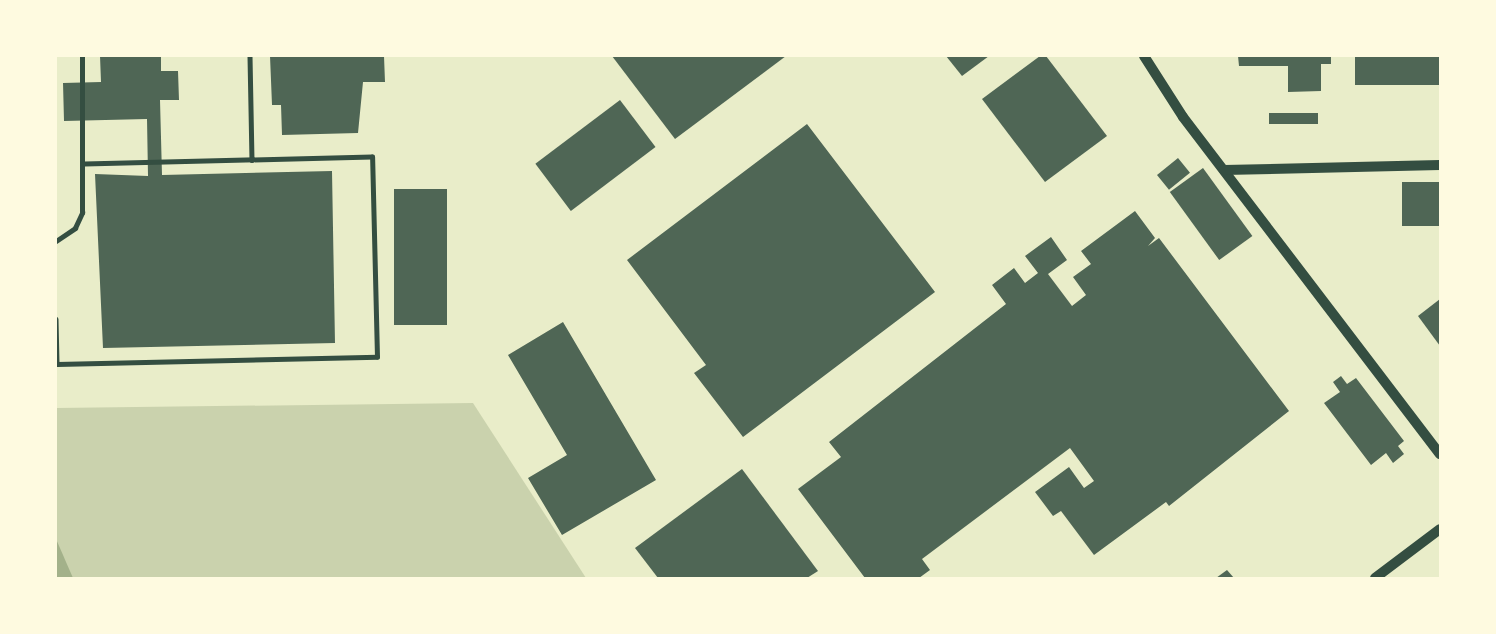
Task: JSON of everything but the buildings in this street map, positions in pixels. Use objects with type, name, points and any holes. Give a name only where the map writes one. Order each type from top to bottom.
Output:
[{"type":"street","points":[[1144,56],[1224,170],[1440,454]]},
{"type":"street","points":[[1224,170],[1440,165]]},
{"type":"street","points":[[1375,579],[1440,529]]},
{"type":"lane","points":[[56,241],[75,228],[82,213],[85,164],[82,56]]},
{"type":"lane","points":[[250,56],[252,160]]},
{"type":"lane","points":[[56,319],[57,364],[377,357],[372,157],[85,164]]},
{"type":"shaded area","points":[[473,403],[586,578],[56,578],[56,408]]},
{"type":"shaded area","points":[[56,539],[73,578],[56,578]]}]
